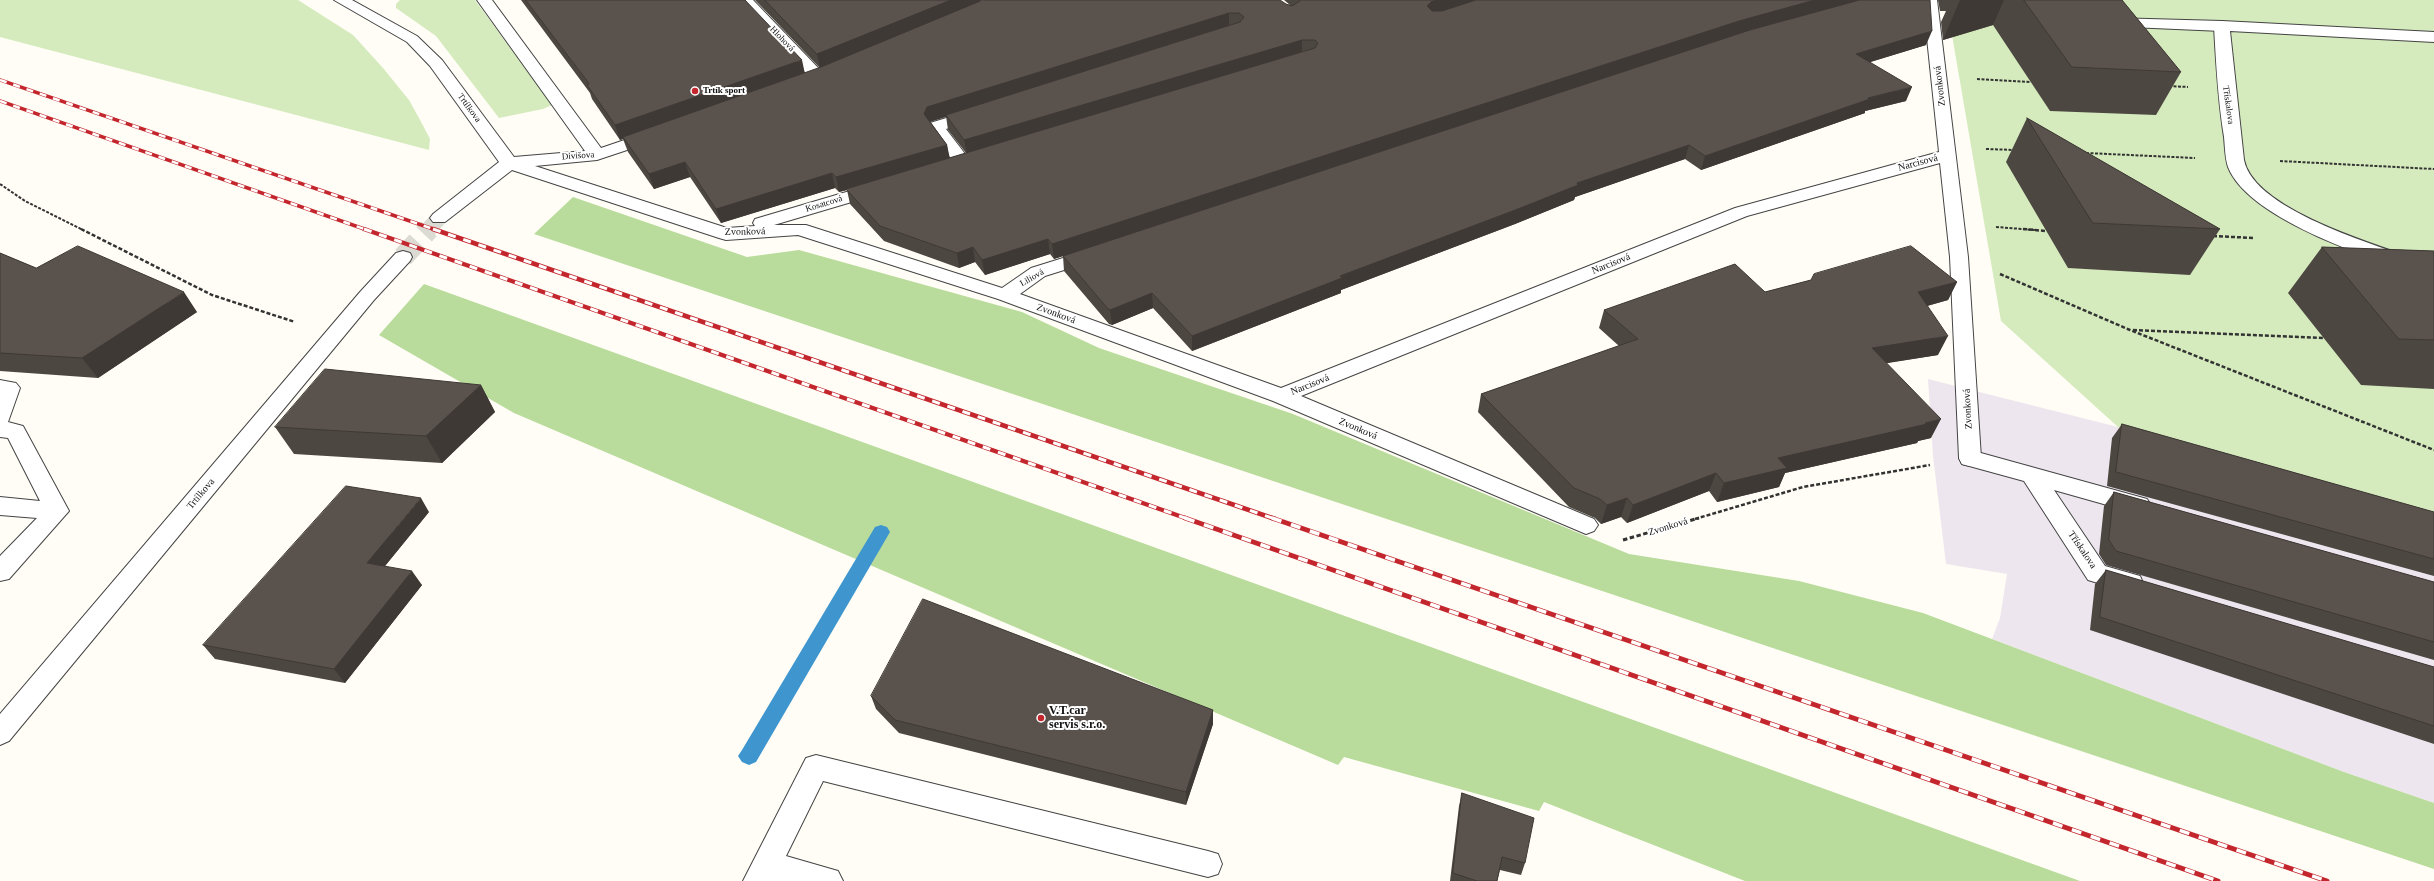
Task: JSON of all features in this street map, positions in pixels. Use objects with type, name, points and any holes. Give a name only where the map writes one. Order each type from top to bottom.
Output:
[{"type":"street","name":"Trtílkova","points":[[347,3],[375,0]]},
{"type":"street","points":[[484,0],[597,155]]},
{"type":"street","name":"Hlohová","points":[[745,0],[818,77]]},
{"type":"street","points":[[970,14],[992,2],[1033,0]]},
{"type":"street","name":"Trtílkova","points":[[347,3],[412,39],[436,63],[509,163]]},
{"type":"street","name":"Zvonková","points":[[1938,12],[1938,77],[1948,151],[1954,225],[1959,257],[1970,458]]},
{"type":"street","points":[[2099,22],[2222,26],[2434,37]]},
{"type":"street","name":"Třískalova","points":[[2222,26],[2225,89],[2237,167],[2244,182],[2262,199],[2285,213],[2347,240],[2434,271]]},
{"type":"street","points":[[962,163],[936,127],[988,110]]},
{"type":"street","name":"Divišova","points":[[509,163],[597,155],[671,129]]},
{"type":"street","name":"Narcisová","points":[[1281,396],[1741,212],[1948,151]]},
{"type":"street","points":[[439,218],[509,163]]},
{"type":"street","name":"Zvonková","points":[[509,163],[726,234],[799,229],[1005,295],[1281,396],[1586,525]]},
{"type":"street","name":"Kosatcová","points":[[726,234],[894,183]]},
{"type":"street","name":"Liliová","points":[[1005,295],[1038,272],[1106,250]]},
{"type":"street","name":"Trtílkova","points":[[0,733],[367,296],[403,257]]},
{"type":"street","points":[[0,386],[9,388],[0,417]]},
{"type":"street","points":[[0,429],[14,431],[57,511]]},
{"type":"street","points":[[1970,458],[2161,511]]},
{"type":"street","name":"Třískalova","points":[[2032,475],[2097,573],[2151,589]]},
{"type":"street","points":[[0,506],[57,511]]},
{"type":"street","points":[[0,572],[57,511]]},
{"type":"street","points":[[828,881],[762,872],[816,767],[1208,864]]},
{"type":"path","points":[[1938,77],[2031,82]]},
{"type":"path","points":[[2162,86],[2191,87]]},
{"type":"path","points":[[1948,151],[2019,150]]},
{"type":"path","points":[[2083,153],[2203,158]]},
{"type":"path","points":[[2279,161],[2434,169]]},
{"type":"path","points":[[0,184],[24,201],[212,295],[301,324]]},
{"type":"path","points":[[1954,225],[2046,231]]},
{"type":"path","points":[[1959,257],[2130,330],[2434,450]]},
{"type":"path","points":[[2130,330],[2324,338]]},
{"type":"path","name":"Zvonková","points":[[1620,541],[1803,487],[1970,458]]},
{"type":"shaded area","points":[[1928,379],[2118,427],[2434,523],[2434,803],[2344,772],[1992,639],[2000,618],[2007,574],[1946,564],[1933,456]]},
{"type":"green space","points":[[0,0],[298,0],[353,35],[383,68],[409,100],[430,139],[429,150],[0,37]]},
{"type":"green space","points":[[400,0],[475,0],[552,105],[543,109],[499,118],[436,36],[396,8],[396,4]]},
{"type":"green space","points":[[1946,0],[2434,0],[2434,521],[2118,427],[2001,321]]},
{"type":"green space","points":[[573,197],[747,257],[799,250],[1022,312],[1099,348],[1293,414],[1629,554],[1799,581],[1923,613],[2344,772],[2434,803],[2434,869],[534,234]]},
{"type":"green space","points":[[424,284],[2080,881],[1745,881],[1544,802],[1539,811],[1344,757],[1338,765],[514,413],[379,335]]},
{"type":"building","points":[[526,0],[745,0],[802,60],[615,125],[587,85],[589,84]]},
{"type":"building","points":[[765,0],[951,0],[817,54]]},
{"type":"building","points":[[983,0],[1280,0],[1292,6],[1300,0],[1437,0],[1431,2],[1427,6],[1432,11],[1442,11],[1476,0],[1815,0],[1739,21],[1052,244],[1048,239],[982,260],[973,247],[957,253],[880,226],[846,189],[1315,48],[1318,43],[1315,40],[1302,40],[964,140],[946,115],[1240,22],[1244,17],[1239,13],[1229,13],[927,107],[924,114],[947,145],[836,177],[832,173],[716,209],[685,162],[649,174],[623,137],[821,67]]},
{"type":"building","points":[[1860,0],[1930,0],[1932,31],[1856,54],[1912,87],[1868,98],[1870,99],[1705,156],[1689,145],[1577,183],[1578,185],[1518,209],[1340,276],[1342,278],[1192,336],[1152,293],[1110,310],[1108,309],[1063,256],[1750,30]]},
{"type":"building","points":[[2024,0],[2122,0],[2181,72],[2072,67]]},
{"type":"building","points":[[2027,118],[2220,229],[2093,223]]},
{"type":"building","points":[[78,246],[184,292],[82,358],[0,353],[0,253],[36,268]]},
{"type":"building","points":[[1911,246],[1957,282],[1918,292],[1948,336],[1872,348],[1941,419],[1925,423],[1927,424],[1778,458],[1787,468],[1724,483],[1716,473],[1633,505],[1627,498],[1607,505],[1600,499],[1574,488],[1481,394],[1638,339],[1604,310],[1735,264],[1765,292],[1811,280],[1814,274]]},
{"type":"building","points":[[2322,247],[2434,251],[2434,340],[2399,339]]},
{"type":"building","points":[[325,369],[481,385],[426,436],[275,427]]},
{"type":"building","points":[[2122,424],[2434,512],[2434,559],[2116,472]]},
{"type":"building","points":[[346,486],[421,498],[367,563],[412,571],[334,669],[203,645]]},
{"type":"building","points":[[2114,492],[2434,582],[2434,642],[2116,551],[2109,540]]},
{"type":"building","points":[[2106,570],[2434,667],[2434,726],[2100,617]]},
{"type":"building","points":[[923,599],[1213,710],[1186,792],[895,720],[871,696]]},
{"type":"building","points":[[1462,793],[1534,818],[1525,863],[1502,857],[1497,881],[1477,881],[1453,873]]},
{"type":"waterway","points":[[749,756],[881,532]]},
{"type":"tunnel","points":[[428,230],[439,218]]},
{"type":"tunnel","points":[[403,257],[429,229]]},
{"type":"railway","points":[[0,80],[436,230]]},
{"type":"railway","points":[[0,101],[367,230]]},
{"type":"railway","points":[[364,229],[1188,519]]},
{"type":"railway","points":[[433,229],[1275,519]]},
{"type":"railway","points":[[1185,518],[2218,881]]},
{"type":"railway","points":[[1272,518],[2327,881]]},
{"type":"place","name":"Trtík sport","points":[[695,91]]},
{"type":"place","name":"V.T.car servis s.r.o.","points":[[1041,718]]}]
